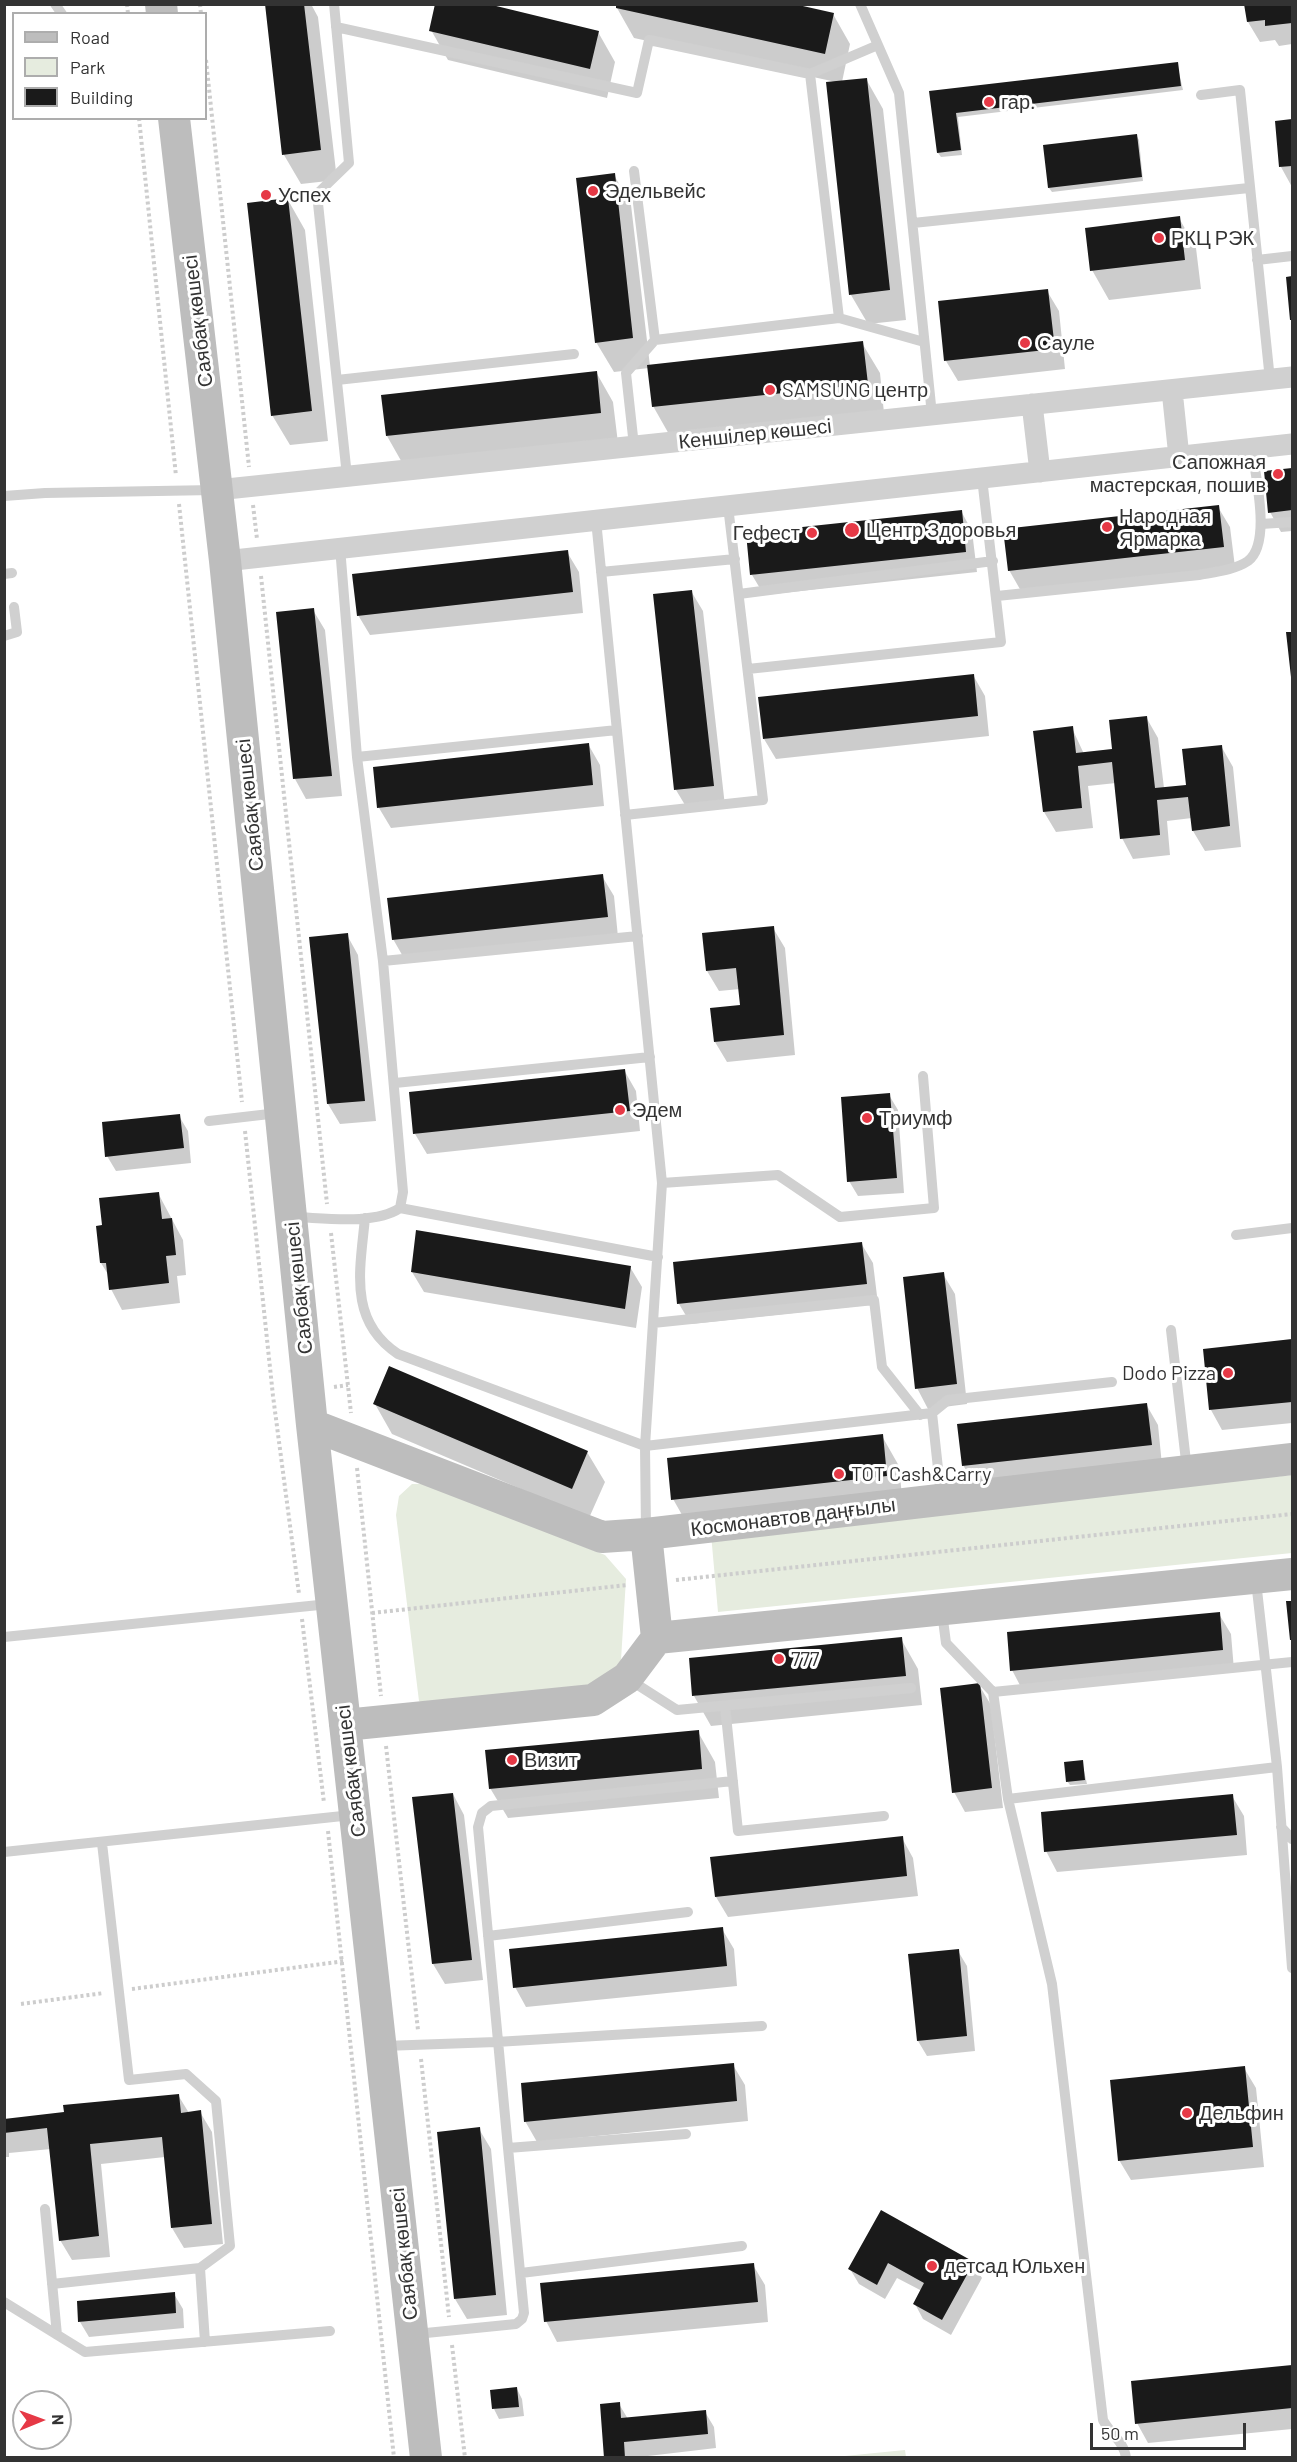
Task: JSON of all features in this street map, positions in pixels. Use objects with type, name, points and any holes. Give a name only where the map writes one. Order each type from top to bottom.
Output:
[{"type":"street","name":"Саябақ көшесі","points":[[174,120],[225,561],[312,1425],[345,1725],[341,1816],[357,1960],[381,2046],[426,2457]]},
{"type":"street","name":"Кеншілер көшесі","points":[[217,490],[1293,377]]},
{"type":"street","points":[[1172,390],[1179,457]]},
{"type":"street","points":[[1032,405],[1040,472]]},
{"type":"street","points":[[225,561],[1293,444]]},
{"type":"street","name":"Космонавтов даңғылы","points":[[312,1425],[602,1537],[646,1534],[1293,1459]]},
{"type":"street","points":[[345,1725],[593,1701],[627,1678],[657,1638],[646,1534]]},
{"type":"street","points":[[657,1638],[1293,1574]]},
{"type":"lane","points":[[334,4],[349,163],[317,194],[347,476]]},
{"type":"lane","points":[[860,4],[899,93],[932,415]]},
{"type":"lane","points":[[336,27],[637,93],[650,40],[810,74],[878,45]]},
{"type":"lane","points":[[810,74],[839,318]]},
{"type":"lane","points":[[1202,95],[1240,90],[1270,380]]},
{"type":"lane","points":[[634,171],[655,340]]},
{"type":"lane","points":[[913,223],[1249,188]]},
{"type":"lane","points":[[1257,260],[1293,256]]},
{"type":"lane","points":[[634,446],[626,373],[655,340],[839,318],[924,342]]},
{"type":"lane","points":[[337,380],[574,354]]},
{"type":"lane","points":[[997,596],[1199,575],[1228,570],[1247,562],[1256,554],[1260,544],[1261,524],[1251,449]]},
{"type":"lane","points":[[748,669],[1002,642],[982,478]]},
{"type":"lane","points":[[4,496],[45,493],[217,490]]},
{"type":"lane","points":[[625,815],[763,800],[728,506]]},
{"type":"lane","points":[[596,520],[662,1183],[645,1446],[646,1534]]},
{"type":"lane","points":[[1261,524],[1293,522]]},
{"type":"lane","points":[[292,1217],[365,1218],[390,1215],[400,1208],[403,1192],[383,961],[357,757],[340,547]]},
{"type":"lane","points":[[601,572],[735,558]]},
{"type":"lane","points":[[739,594],[993,561]]},
{"type":"lane","points":[[4,636],[17,632],[14,607]]},
{"type":"lane","points":[[357,757],[617,730]]},
{"type":"lane","points":[[383,961],[638,936]]},
{"type":"lane","points":[[395,1083],[650,1057]]},
{"type":"lane","points":[[662,1183],[778,1175],[840,1217],[934,1208],[923,1076]]},
{"type":"lane","points":[[208,1121],[281,1112]]},
{"type":"lane","points":[[400,1208],[658,1257]]},
{"type":"lane","points":[[365,1218],[361,1295],[367,1322],[383,1344],[398,1354],[645,1446],[920,1415],[932,1413],[948,1400],[1112,1382]]},
{"type":"lane","points":[[1236,1235],[1293,1228]]},
{"type":"lane","points":[[653,1323],[874,1300],[882,1367],[920,1415]]},
{"type":"lane","points":[[1171,1330],[1187,1471]]},
{"type":"lane","points":[[932,1413],[942,1500]]},
{"type":"lane","points":[[1255,1577],[1277,1767],[1293,1968]]},
{"type":"lane","points":[[4,1637],[332,1604]]},
{"type":"lane","points":[[942,1609],[946,1643],[993,1692],[1008,1799],[1052,1984],[1103,2420],[1108,2430],[1125,2447],[1126,2457]]},
{"type":"lane","points":[[993,1692],[1293,1662]]},
{"type":"lane","points":[[627,1678],[677,1710],[911,1688]]},
{"type":"lane","points":[[725,1706],[738,1831],[884,1816]]},
{"type":"lane","points":[[1008,1799],[1277,1767]]},
{"type":"lane","points":[[412,2335],[516,2324],[522,2319],[524,2313],[496,2042],[478,1827],[482,1813],[491,1806],[733,1781]]},
{"type":"lane","points":[[4,1852],[341,1816]]},
{"type":"lane","points":[[1281,1827],[1293,1839]]},
{"type":"lane","points":[[52,2284],[200,2268],[230,2246],[216,2101],[186,2074],[129,2080],[102,1843]]},
{"type":"lane","points":[[488,1936],[688,1912]]},
{"type":"lane","points":[[381,2046],[496,2042],[762,2026]]},
{"type":"lane","points":[[508,2148],[686,2134]]},
{"type":"lane","points":[[45,2210],[57,2335]]},
{"type":"lane","points":[[521,2273],[742,2246]]},
{"type":"lane","points":[[200,2268],[206,2342]]},
{"type":"lane","points":[[4,2302],[85,2352],[330,2331]]},
{"type":"path","points":[[207,69],[329,1218],[355,1441],[383,1721],[465,2457]]},
{"type":"path","points":[[139,120],[273,1396],[301,1607],[341,1816],[357,1960],[394,2457]]},
{"type":"path","points":[[372,1613],[1293,1514]]},
{"type":"path","points":[[21,2004],[357,1960]]},
{"type":"green space","points":[[1292,1475],[1292,1553],[718,1612],[711,1534]]},
{"type":"green space","points":[[412,1484],[426,1484],[605,1555],[626,1579],[621,1660],[606,1682],[434,1710],[419,1701],[396,1515],[399,1496]]},
{"type":"green space","points":[[905,2450],[906,2457],[835,2457]]},
{"type":"building","points":[[265,4],[304,4],[321,150],[282,155]]},
{"type":"building","points":[[435,4],[488,4],[599,31],[590,69],[429,31]]},
{"type":"building","points":[[616,4],[794,4],[834,13],[825,54],[616,8]]},
{"type":"building","points":[[1244,4],[1292,4],[1292,23],[1265,26],[1265,20],[1247,22]]},
{"type":"building","name":"гар.","points":[[1178,62],[1181,86],[956,113],[961,150],[937,153],[929,91]]},
{"type":"building","points":[[867,78],[890,290],[849,295],[826,82]]},
{"type":"building","points":[[1292,119],[1292,166],[1279,167],[1275,121]]},
{"type":"building","name":"гар.","points":[[1137,134],[1142,177],[1048,188],[1043,145]]},
{"type":"building","points":[[615,173],[633,338],[595,343],[576,178]]},
{"type":"building","points":[[288,198],[312,411],[271,416],[247,203]]},
{"type":"building","points":[[1180,216],[1185,260],[1090,271],[1085,228]]},
{"type":"building","points":[[1292,276],[1292,320],[1290,320],[1286,277]]},
{"type":"building","points":[[1048,289],[1055,349],[944,361],[938,301]]},
{"type":"building","points":[[863,341],[868,384],[652,407],[647,365]]},
{"type":"building","points":[[597,371],[601,413],[386,436],[381,395]]},
{"type":"building","points":[[1292,468],[1292,510],[1268,513],[1264,471]]},
{"type":"building","points":[[1219,505],[1224,547],[1008,571],[1003,529]]},
{"type":"building","points":[[962,510],[966,552],[750,575],[746,533]]},
{"type":"building","points":[[568,550],[573,592],[357,616],[352,574]]},
{"type":"building","points":[[692,590],[714,786],[674,790],[653,594]]},
{"type":"building","points":[[314,608],[332,776],[293,779],[276,612]]},
{"type":"building","points":[[1286,632],[1292,632],[1292,677],[1291,677]]},
{"type":"building","points":[[974,674],[978,716],[763,739],[758,697]]},
{"type":"building","points":[[1147,716],[1155,788],[1186,785],[1182,749],[1222,745],[1230,826],[1192,831],[1188,797],[1157,800],[1160,835],[1120,839],[1112,762],[1078,766],[1082,808],[1043,812],[1033,731],[1073,726],[1076,753],[1112,749],[1109,720]]},
{"type":"building","points":[[589,743],[593,785],[377,808],[373,767]]},
{"type":"building","points":[[603,874],[608,917],[392,940],[387,898]]},
{"type":"building","points":[[774,926],[784,1035],[714,1042],[710,1008],[740,1005],[736,968],[706,971],[702,933]]},
{"type":"building","points":[[348,933],[365,1101],[327,1104],[309,937]]},
{"type":"building","points":[[625,1069],[630,1111],[413,1134],[409,1092]]},
{"type":"building","name":"Триумф","points":[[890,1093],[897,1178],[847,1182],[841,1097]]},
{"type":"building","points":[[180,1114],[184,1148],[105,1157],[102,1122]]},
{"type":"building","points":[[159,1192],[162,1219],[172,1218],[176,1255],[166,1256],[169,1283],[109,1290],[106,1263],[100,1263],[96,1226],[102,1225],[99,1198]]},
{"type":"building","points":[[416,1230],[631,1266],[625,1309],[411,1272]]},
{"type":"building","points":[[862,1242],[867,1284],[677,1304],[673,1262]]},
{"type":"building","points":[[944,1272],[957,1384],[915,1389],[903,1277]]},
{"type":"building","points":[[1292,1339],[1292,1402],[1209,1410],[1203,1349]]},
{"type":"building","points":[[389,1366],[588,1451],[572,1489],[373,1404]]},
{"type":"building","points":[[1147,1403],[1152,1445],[962,1466],[957,1424]]},
{"type":"building","points":[[883,1434],[887,1476],[671,1500],[667,1458]]},
{"type":"building","points":[[1286,1601],[1292,1601],[1292,1640],[1290,1640]]},
{"type":"building","points":[[1220,1612],[1223,1650],[1010,1671],[1007,1632]]},
{"type":"building","points":[[902,1637],[906,1676],[692,1696],[689,1658]]},
{"type":"building","points":[[980,1683],[992,1788],[952,1793],[940,1688]]},
{"type":"building","points":[[699,1730],[702,1769],[489,1789],[485,1750]]},
{"type":"building","points":[[1083,1760],[1085,1780],[1066,1782],[1064,1762]]},
{"type":"building","points":[[453,1793],[472,1960],[432,1964],[412,1797]]},
{"type":"building","points":[[1233,1794],[1237,1835],[1044,1852],[1041,1812]]},
{"type":"building","points":[[903,1836],[907,1876],[715,1897],[710,1857]]},
{"type":"building","points":[[723,1927],[727,1966],[513,1988],[509,1949]]},
{"type":"building","points":[[959,1949],[967,2036],[917,2041],[908,1954]]},
{"type":"building","points":[[734,2063],[737,2101],[524,2122],[521,2083]]},
{"type":"building","points":[[1245,2066],[1253,2147],[1118,2161],[1110,2080]]},
{"type":"building","points":[[179,2094],[181,2113],[201,2110],[212,2224],[171,2228],[162,2137],[90,2144],[99,2236],[59,2241],[47,2128],[4,2133],[4,2119],[64,2112],[63,2105]]},
{"type":"building","points":[[480,2127],[496,2295],[454,2299],[437,2132]]},
{"type":"building","name":"детсад Юльхен","points":[[881,2210],[974,2262],[942,2320],[913,2304],[924,2283],[888,2263],[877,2285],[848,2269]]},
{"type":"building","points":[[754,2263],[758,2302],[544,2322],[540,2283]]},
{"type":"building","points":[[175,2292],[176,2313],[78,2322],[77,2301]]},
{"type":"building","points":[[1292,2365],[1292,2408],[1135,2424],[1131,2381]]},
{"type":"building","points":[[517,2387],[519,2407],[492,2409],[490,2390]]},
{"type":"building","points":[[620,2402],[621,2418],[706,2410],[708,2434],[624,2442],[625,2458],[604,2458],[600,2404]]},
{"type":"place","name":"гар.","points":[[989,102]]},
{"type":"place","name":"Эдельвейс","points":[[593,191]]},
{"type":"place","name":"Успех","points":[[266,195]]},
{"type":"place","name":"РКЦ РЭК","points":[[1159,238]]},
{"type":"place","name":"Сауле","points":[[1025,343]]},
{"type":"place","name":"SAMSUNG центр","points":[[770,390]]},
{"type":"place","name":"Сапожная мастерская, пошив","points":[[1278,474]]},
{"type":"place","name":"Народная Ярмарка","points":[[1107,527]]},
{"type":"place","name":"Центр Здоровья","points":[[852,530]]},
{"type":"place","name":"Гефест","points":[[812,533]]},
{"type":"place","name":"Эдем","points":[[620,1110]]},
{"type":"place","name":"Триумф","points":[[867,1118]]},
{"type":"place","name":"Dodo Pizza","points":[[1228,1373]]},
{"type":"place","name":"TOT Cash&Carry","points":[[839,1474]]},
{"type":"place","name":"777","points":[[779,1659]]},
{"type":"place","name":"Визит","points":[[512,1760]]},
{"type":"place","name":"Дельфин","points":[[1187,2113]]},
{"type":"place","name":"детсад Юльхен","points":[[932,2266]]}]
